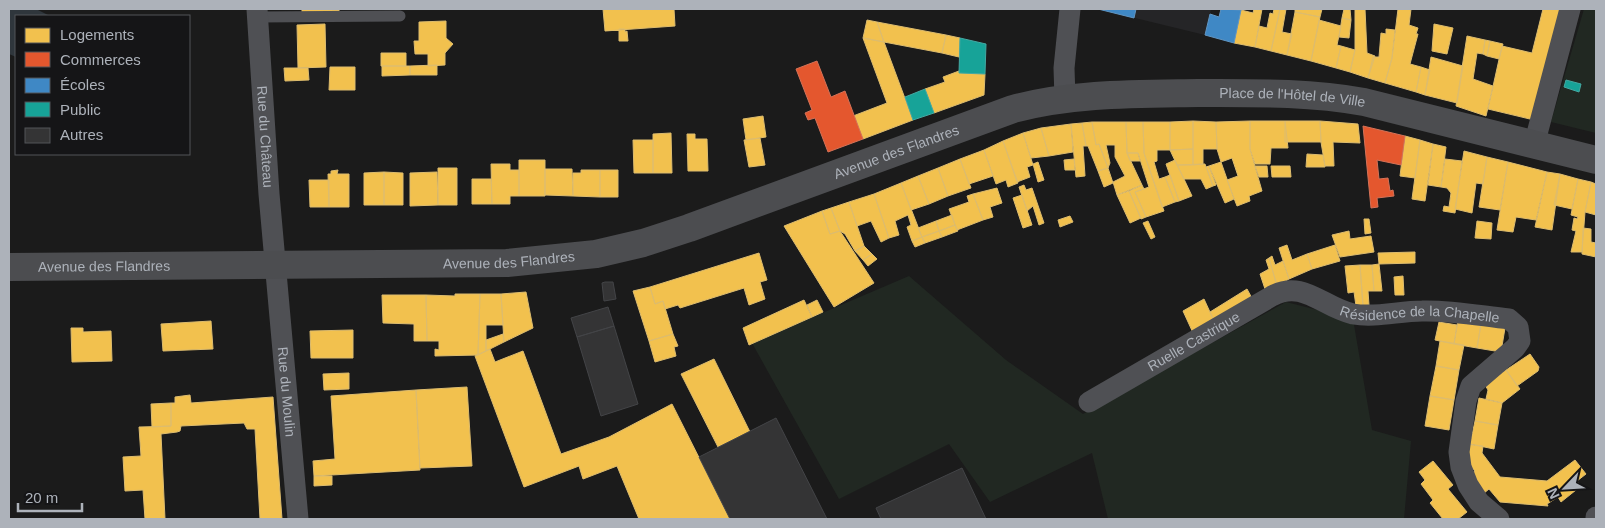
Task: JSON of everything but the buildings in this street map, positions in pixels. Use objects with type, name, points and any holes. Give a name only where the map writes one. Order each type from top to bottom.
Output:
[{"type":"main road","name":"Place de l'Hôtel de Ville","points":[[984,118],[1026,105],[1065,98],[1156,94],[1270,93],[1321,96],[1364,102],[1596,160]]},
{"type":"main road","name":"Avenue des Flandres","points":[[9,267],[507,263],[557,259],[611,251],[689,228],[984,118]]},
{"type":"street","points":[[1065,98],[1064,68],[1070,9]]},
{"type":"street","points":[[1534,145],[1570,9]]},
{"type":"street","name":"Rue du Château","points":[[257,13],[269,194],[276,264]]},
{"type":"street","name":"Rue du Moulin","points":[[276,264],[298,519]]},
{"type":"street","name":"Ruelle Castrique","points":[[1089,402],[1278,293],[1288,289],[1302,292]]},
{"type":"street","name":"Résidence de la Chapelle","points":[[1302,292],[1333,308],[1356,314],[1430,311],[1509,319],[1517,324],[1520,336],[1515,348],[1471,386],[1466,401],[1459,452],[1461,468],[1468,485],[1479,502],[1499,519]]},
{"type":"lane","points":[[257,13],[400,16]]},
{"type":"shaded area","points":[[9,9],[36,9],[48,15],[15,15],[15,57],[9,54]]},
{"type":"shaded area","points":[[1098,9],[1211,9],[1205,35]]},
{"type":"shaded area","points":[[1584,9],[1596,9],[1596,133],[1551,122]]},
{"type":"shaded area","points":[[909,276],[1006,360],[1083,414],[1286,302],[1353,319],[1372,430],[1411,441],[1404,519],[1108,519],[1092,453],[990,502],[949,444],[839,499],[752,343]]}]
